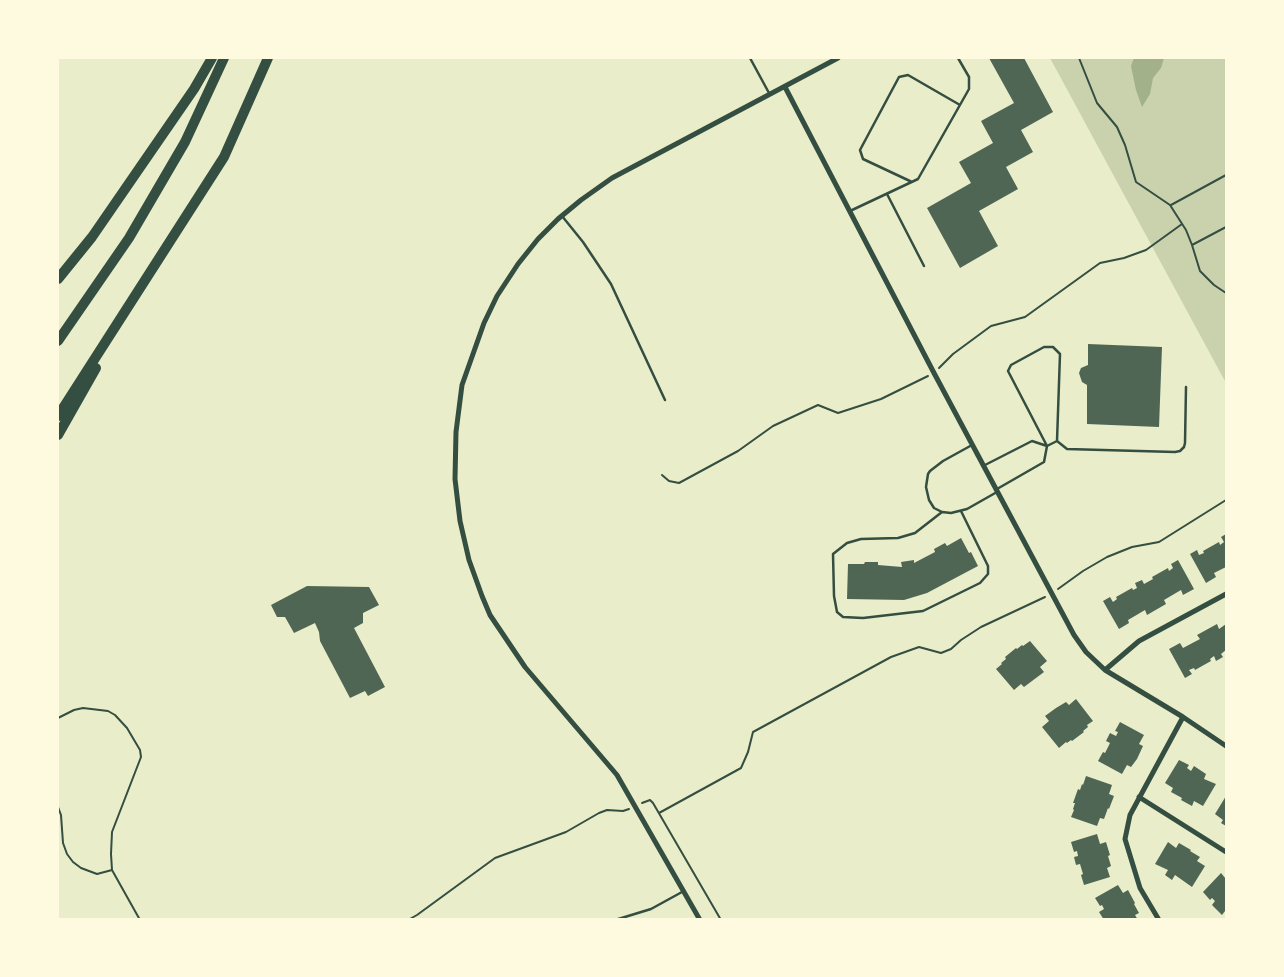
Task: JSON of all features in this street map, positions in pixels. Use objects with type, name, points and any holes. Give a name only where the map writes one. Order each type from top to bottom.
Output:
[{"type":"highway","points":[[58,279],[92,237],[194,89],[212,58]]},
{"type":"highway","points":[[58,341],[129,238],[185,142],[224,58]]},
{"type":"highway","points":[[58,416],[224,157],[268,58]]},
{"type":"highway","points":[[58,435],[159,259]]},
{"type":"street","points":[[700,920],[617,776],[525,667],[490,615],[468,560],[458,508],[455,479],[456,432],[462,385],[473,350],[497,296],[518,264],[538,239],[562,216],[612,178],[838,58]]},
{"type":"street","points":[[785,87],[996,491],[1074,635],[1086,652],[1105,670],[1183,717],[1226,746]]},
{"type":"street","points":[[1105,670],[1139,641],[1226,594]]},
{"type":"street","points":[[1159,920],[1140,888],[1124,839],[1130,814],[1138,797],[1183,717]]},
{"type":"street","points":[[1138,797],[1226,852]]},
{"type":"lane","points":[[750,58],[770,95]]},
{"type":"lane","points":[[850,212],[918,179],[969,89],[969,77],[958,58]]},
{"type":"lane","points":[[912,182],[863,159],[860,150],[899,77],[908,75],[960,105]]},
{"type":"lane","points":[[887,194],[924,266]]},
{"type":"lane","points":[[562,216],[584,242],[611,284],[665,400]]},
{"type":"lane","points":[[972,445],[943,461],[928,474],[927,494],[932,505],[942,512],[961,511],[1044,462],[1047,446],[1008,372],[1011,365],[1049,346],[1060,354],[1061,360],[1056,441]]},
{"type":"lane","points":[[1056,441],[1067,448],[1180,451],[1184,447],[1185,442],[1186,387]]},
{"type":"lane","points":[[983,466],[1032,441],[1047,446],[1056,441]]},
{"type":"lane","points":[[942,512],[915,533],[898,538],[861,539],[847,542],[833,554],[834,596],[837,612],[843,618],[863,618],[923,611],[980,583],[988,574],[988,566],[961,511]]},
{"type":"lane","points":[[615,920],[651,909],[684,891]]},
{"type":"path","points":[[1079,58],[1097,103],[1117,127],[1125,144],[1136,182],[1170,205],[1186,230],[1200,271],[1214,285],[1226,293]]},
{"type":"path","points":[[1170,205],[1226,175]]},
{"type":"path","points":[[1192,245],[1226,227]]},
{"type":"path","points":[[659,813],[741,768],[753,732],[891,657],[919,647],[941,653],[951,649],[981,627],[1052,594],[1083,571],[1099,562],[1132,547],[1159,542],[1226,500]]},
{"type":"path","points":[[58,718],[83,708],[108,711],[115,715],[127,728],[140,750],[141,757],[112,832],[111,848],[112,870],[140,920]]},
{"type":"path","points":[[408,920],[495,858],[566,832],[607,810],[623,811],[650,800],[721,920]]},
{"type":"path","points":[[58,807],[61,815],[63,844],[73,862],[81,868],[97,874],[112,870]]},
{"type":"shaded area","points":[[1050,58],[1226,58],[1226,383]]},
{"type":"shaded area","points":[[1134,58],[1164,58],[1161,68],[1153,78],[1150,94],[1142,107],[1131,66]]},
{"type":"building","points":[[989,58],[1024,58],[1053,112],[1021,130],[1033,152],[1006,167],[1018,189],[979,211],[998,246],[960,268],[927,208],[971,183],[959,162],[993,143],[981,121],[1014,103]]},
{"type":"building","points":[[1088,344],[1162,347],[1159,427],[1087,424],[1087,385],[1082,382],[1079,373],[1081,368],[1088,365]]},
{"type":"building","points":[[1226,534],[1226,567],[1214,573],[1216,577],[1206,583],[1190,554],[1197,550],[1199,555],[1219,542],[1220,545],[1224,542],[1221,537]]},
{"type":"building","points":[[961,538],[978,566],[927,593],[904,600],[847,599],[848,564],[878,562],[878,565],[902,567],[901,562],[914,560],[914,563],[935,552],[934,549],[945,543],[947,546]]},
{"type":"building","points":[[1178,560],[1194,589],[1183,595],[1181,590],[1164,600],[1166,604],[1147,615],[1145,610],[1128,620],[1129,623],[1119,629],[1103,601],[1110,597],[1113,602],[1117,599],[1116,597],[1132,588],[1133,590],[1137,588],[1135,583],[1142,580],[1144,584],[1168,568],[1169,571],[1173,568],[1171,564]]},
{"type":"building","points":[[307,586],[369,587],[379,605],[363,613],[363,623],[354,628],[385,687],[368,696],[365,691],[350,698],[320,641],[315,623],[294,633],[285,617],[277,617],[271,605]]},
{"type":"building","points":[[1217,624],[1219,629],[1226,624],[1226,650],[1221,654],[1223,657],[1216,661],[1214,656],[1210,659],[1211,661],[1195,670],[1194,668],[1189,670],[1192,674],[1185,678],[1169,649],[1180,643],[1183,648],[1200,639],[1197,635]]},
{"type":"building","points":[[1030,641],[1047,661],[1040,667],[1044,672],[1024,687],[1021,684],[1014,690],[996,669],[1006,659],[1005,657],[1016,648]]},
{"type":"building","points":[[1076,699],[1093,721],[1087,725],[1088,727],[1084,732],[1059,748],[1042,727],[1049,721],[1045,716],[1066,702],[1069,705]]},
{"type":"building","points":[[1120,722],[1144,735],[1139,744],[1143,746],[1137,759],[1131,767],[1127,765],[1122,774],[1098,761],[1110,743],[1106,741],[1110,733],[1116,736],[1118,732],[1115,731]]},
{"type":"building","points":[[1179,760],[1189,765],[1187,768],[1191,771],[1194,766],[1206,774],[1204,779],[1216,784],[1203,806],[1194,801],[1192,806],[1181,800],[1182,798],[1171,792],[1173,788],[1165,783]]},
{"type":"building","points":[[1086,776],[1112,785],[1109,794],[1114,796],[1104,819],[1100,818],[1097,826],[1071,817],[1078,789],[1080,790]]},
{"type":"building","points":[[1226,796],[1226,826],[1221,823],[1223,820],[1215,814]]},
{"type":"building","points":[[1097,834],[1100,844],[1106,842],[1110,855],[1108,856],[1111,866],[1107,868],[1110,877],[1084,885],[1080,864],[1076,865],[1074,857],[1078,856],[1077,851],[1074,852],[1071,842]]},
{"type":"building","points":[[1168,842],[1176,848],[1179,843],[1191,850],[1200,857],[1197,861],[1205,866],[1192,887],[1175,875],[1172,880],[1165,875],[1168,870],[1155,864]]},
{"type":"building","points":[[1221,873],[1226,879],[1226,912],[1222,915],[1212,905],[1215,901],[1212,898],[1210,900],[1203,892]]},
{"type":"building","points":[[1118,885],[1123,893],[1128,890],[1139,913],[1135,915],[1138,920],[1104,920],[1099,912],[1104,909],[1095,898]]}]
